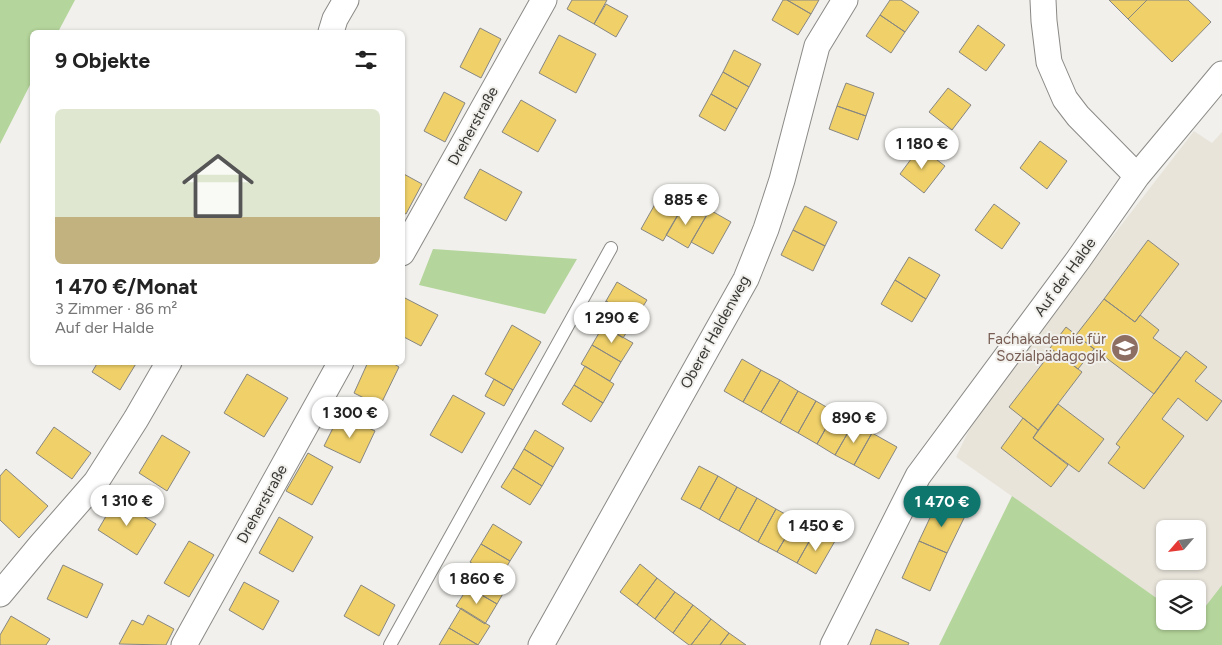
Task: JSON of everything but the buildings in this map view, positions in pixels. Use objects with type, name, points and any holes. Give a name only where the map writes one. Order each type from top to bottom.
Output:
[{"type":"street","points":[[332,30],[335,19],[346,0]]},
{"type":"street","name":"Dreherstraße","points":[[405,248],[544,0]]},
{"type":"street","name":"Oberer Haldenweg","points":[[541,645],[746,279],[766,229],[782,180],[817,46],[845,0]]},
{"type":"street","points":[[1043,0],[1049,62],[1065,98],[1078,116],[1137,176]]},
{"type":"street","name":"Auf der Halde","points":[[833,645],[918,476],[1078,260],[1137,176],[1222,74]]},
{"type":"street","points":[[0,594],[96,482],[167,365]]},
{"type":"street","name":"Dreherstraße","points":[[184,645],[339,365]]},
{"type":"lane","points":[[390,645],[611,248]]},
{"type":"shaded area","name":"Fachakademie für Sozialpädagogik","points":[[1194,131],[1212,143],[1222,132],[1222,585],[1206,606],[1206,580],[1156,580],[1156,598],[956,457],[970,428],[1088,268]]},
{"type":"green space","points":[[0,0],[75,0],[59,30],[30,30],[30,85],[0,144]]},
{"type":"green space","points":[[433,249],[577,259],[545,314],[419,285]]},
{"type":"green space","points":[[1012,496],[1156,598],[1156,630],[1206,630],[1206,606],[1222,585],[1222,645],[939,645]]},
{"type":"place","name":"Fachakademie für Sozialpädagogik","points":[[1125,348]]}]
